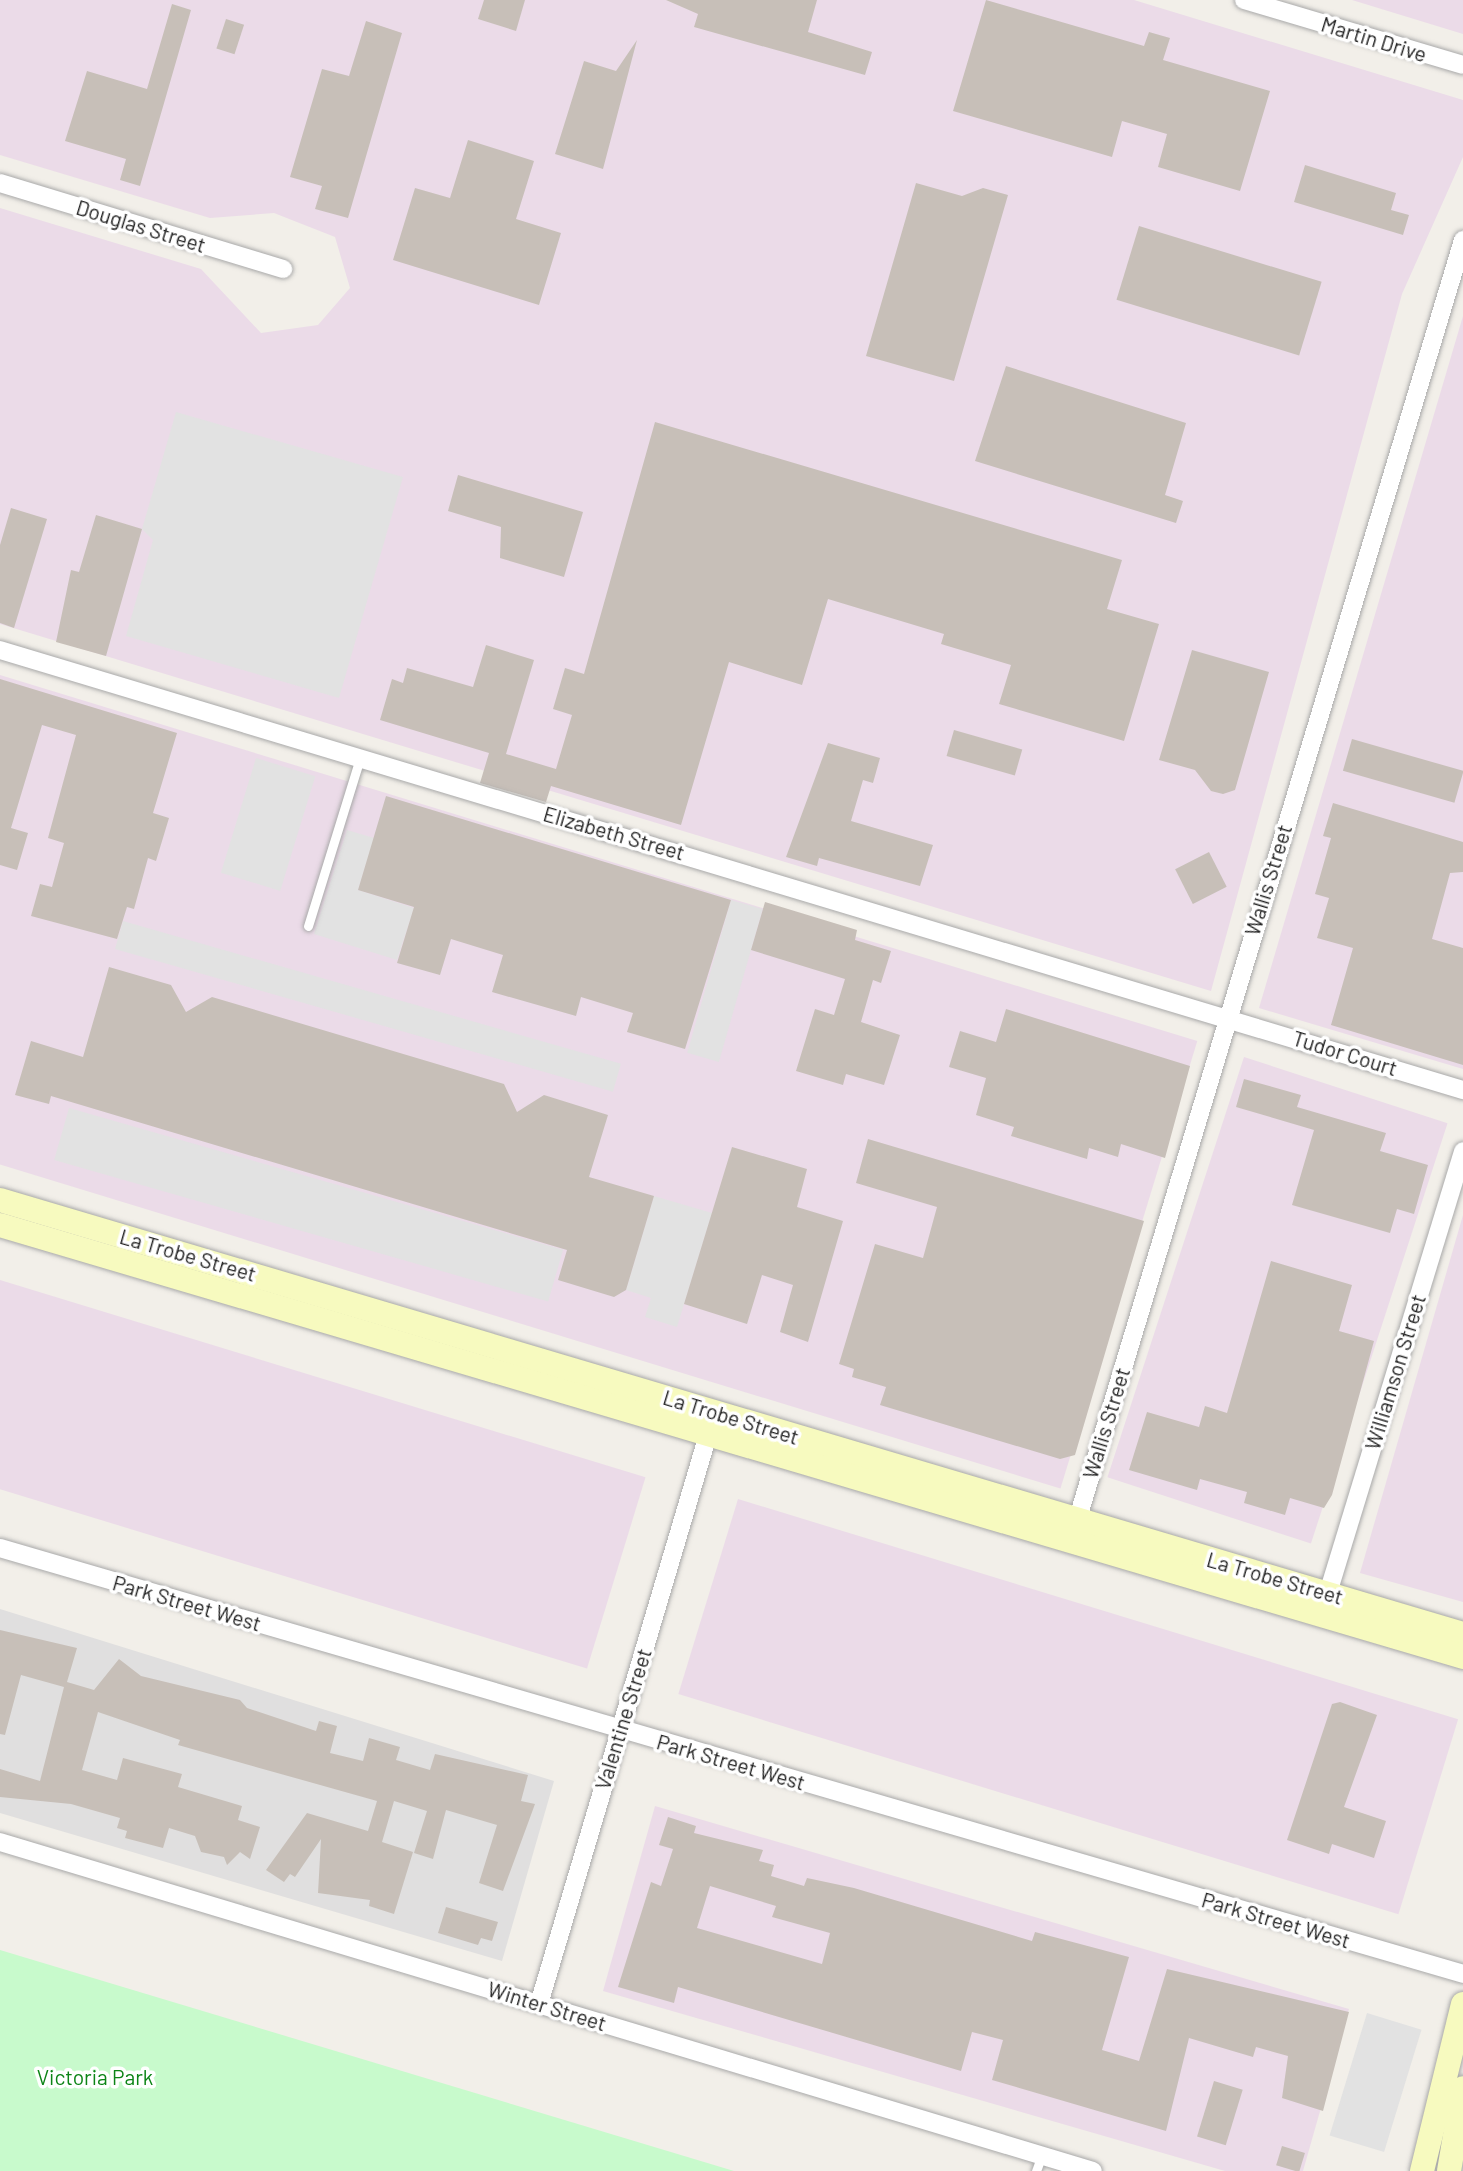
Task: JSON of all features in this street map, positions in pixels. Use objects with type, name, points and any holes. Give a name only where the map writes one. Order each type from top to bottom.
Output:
[{"type":"main road","name":"La Trobe Street","points":[[0,1200],[711,1423],[1074,1533],[1324,1605],[1463,1634]]},
{"type":"main road","name":"La Trobe Street","points":[[0,1225],[711,1423]]},
{"type":"main road","name":"La Trobe Street","points":[[1324,1605],[1463,1657]]},
{"type":"main road","points":[[1422,2171],[1463,2004]]},
{"type":"main road","points":[[1450,2171],[1463,2088]]},
{"type":"street","name":"Martin Drive","points":[[1244,0],[1463,65]]},
{"type":"street","name":"Douglas Street","points":[[0,183],[283,270]]},
{"type":"street","name":"Wallis Street","points":[[1074,1533],[1227,1017],[1463,240]]},
{"type":"street","name":"Elizabeth Street","points":[[0,650],[1227,1017]]},
{"type":"street","name":"Tudor Court","points":[[1227,1017],[1463,1090]]},
{"type":"street","name":"Williamson Street","points":[[1324,1605],[1463,1151]]},
{"type":"street","name":"Valentine Street","points":[[539,2004],[711,1423]]},
{"type":"street","name":"Park Street West","points":[[0,1548],[1463,1974]]},
{"type":"street","name":"Winter Street","points":[[0,1842],[539,2004],[1038,2164],[1093,2171]]},
{"type":"lane","points":[[308,926],[360,758]]},
{"type":"shaded area","points":[[0,0],[1134,0],[1463,100],[1463,157],[1402,294],[1211,991],[0,624],[0,208],[201,269],[261,333],[318,325],[350,288],[335,237],[274,213],[210,218],[0,155]]},
{"type":"shaded area","points":[[1352,0],[1463,0],[1463,34]]},
{"type":"shaded area","points":[[1463,316],[1463,1069],[1259,1008]]},
{"type":"shaded area","points":[[176,412],[403,477],[339,698],[126,636],[153,540],[142,529]]},
{"type":"shaded area","points":[[0,675],[1197,1041],[1060,1489],[0,1164]]},
{"type":"shaded area","points":[[256,758],[315,776],[280,891],[221,873]]},
{"type":"shaded area","points":[[347,830],[374,838],[358,890],[414,908],[397,960],[314,934]]},
{"type":"shaded area","points":[[731,900],[763,909],[719,1062],[687,1053]]},
{"type":"shaded area","points":[[123,921],[621,1064],[613,1092],[115,949]]},
{"type":"shaded area","points":[[1244,1057],[1448,1123],[1311,1543],[1107,1477]]},
{"type":"shaded area","points":[[69,1108],[563,1250],[548,1302],[54,1160]]},
{"type":"shaded area","points":[[654,1196],[712,1213],[677,1327],[645,1317],[651,1298],[626,1290]]},
{"type":"shaded area","points":[[1463,1215],[1463,1602],[1360,1573]]},
{"type":"shaded area","points":[[0,1280],[646,1477],[587,1669],[0,1489]]},
{"type":"shaded area","points":[[738,1499],[1458,1719],[1398,1914],[678,1694]]},
{"type":"shaded area","points":[[0,1609],[554,1781],[502,1961],[0,1813]]},
{"type":"shaded area","points":[[655,1806],[1349,2009],[1303,2171],[1225,2171],[603,1991]]},
{"type":"shaded area","points":[[1367,2013],[1422,2030],[1384,2152],[1330,2135]]},
{"type":"green space","name":"Victoria Park","points":[[0,1950],[734,2171],[0,2171]]},
{"type":"building","points":[[484,0],[525,0],[516,31],[478,19]]},
{"type":"building","points":[[666,0],[817,0],[808,32],[872,52],[865,75],[694,27],[698,14]]},
{"type":"building","points":[[986,0],[1144,46],[1149,32],[1170,38],[1163,60],[1270,91],[1240,191],[1158,167],[1167,134],[1122,121],[1112,157],[953,111]]},
{"type":"building","points":[[172,4],[191,10],[140,186],[120,180],[126,159],[65,141],[87,71],[147,89]]},
{"type":"building","points":[[226,19],[244,25],[234,54],[216,48]]},
{"type":"building","points":[[366,21],[402,33],[348,218],[315,209],[322,186],[290,177],[322,69],[349,76]]},
{"type":"building","points":[[637,40],[603,169],[555,154],[584,61],[616,71]]},
{"type":"building","points":[[468,140],[534,161],[516,219],[561,233],[539,305],[393,260],[415,188],[450,198]]},
{"type":"building","points":[[1305,165],[1396,193],[1391,210],[1409,215],[1403,235],[1294,202]]},
{"type":"building","points":[[916,183],[962,196],[983,188],[1008,195],[954,381],[866,356]]},
{"type":"building","points":[[1139,226],[1322,282],[1299,355],[1116,300]]},
{"type":"building","points":[[1006,366],[1186,423],[1165,495],[1183,501],[1176,523],[975,461]]},
{"type":"building","points":[[655,422],[1122,560],[1107,609],[1159,624],[1124,741],[999,704],[1011,665],[941,644],[944,634],[828,599],[802,685],[729,662],[681,825],[551,786],[546,802],[480,783],[489,753],[380,720],[392,679],[403,683],[407,668],[473,687],[486,645],[534,660],[506,754],[556,769],[572,715],[553,709],[565,668],[584,674]]},
{"type":"building","points":[[458,475],[583,512],[564,577],[500,558],[501,527],[448,511]]},
{"type":"building","points":[[11,508],[47,519],[14,628],[0,623],[0,545]]},
{"type":"building","points":[[96,515],[142,529],[106,656],[56,642],[71,570],[79,572]]},
{"type":"building","points":[[1192,650],[1269,672],[1235,790],[1223,794],[1211,791],[1195,770],[1159,760]]},
{"type":"building","points":[[0,679],[177,733],[153,813],[169,818],[156,861],[148,858],[134,909],[127,907],[117,939],[31,916],[40,884],[52,887],[64,843],[48,838],[76,735],[42,725],[11,828],[28,833],[17,870],[0,865]]},
{"type":"building","points":[[954,730],[1022,750],[1015,776],[947,756]]},
{"type":"building","points":[[1352,739],[1463,771],[1454,803],[1343,771]]},
{"type":"building","points":[[828,743],[880,758],[873,783],[863,780],[851,821],[933,845],[920,886],[819,858],[817,866],[786,857]]},
{"type":"building","points":[[386,796],[731,900],[685,1049],[627,1032],[633,1013],[581,997],[576,1016],[492,992],[503,955],[451,939],[440,975],[397,963],[414,907],[358,890]]},
{"type":"building","points":[[1333,803],[1463,842],[1463,872],[1450,873],[1432,939],[1463,948],[1463,1065],[1331,1025],[1353,948],[1317,938],[1329,898],[1315,894],[1331,838],[1323,836]]},
{"type":"building","points":[[1209,852],[1227,887],[1193,904],[1175,869]]},
{"type":"building","points":[[765,902],[857,930],[855,940],[891,951],[881,983],[873,980],[861,1022],[900,1035],[884,1085],[846,1074],[843,1085],[796,1071],[815,1009],[834,1015],[845,979],[751,950]]},
{"type":"building","points":[[109,967],[171,985],[186,1012],[212,997],[504,1084],[517,1112],[544,1095],[608,1115],[589,1177],[654,1196],[626,1290],[614,1297],[558,1280],[567,1250],[51,1096],[49,1104],[15,1095],[31,1041],[83,1057]]},
{"type":"building","points":[[1006,1009],[1190,1066],[1165,1158],[1121,1144],[1118,1157],[1089,1148],[1087,1159],[1011,1136],[1014,1127],[976,1115],[986,1078],[949,1067],[960,1031],[996,1042]]},
{"type":"building","points":[[1244,1079],[1301,1095],[1297,1107],[1386,1133],[1380,1151],[1428,1165],[1414,1214],[1397,1209],[1390,1233],[1292,1205],[1314,1130],[1236,1107]]},
{"type":"building","points":[[868,1139],[1144,1221],[1075,1455],[1060,1459],[880,1405],[886,1387],[852,1377],[854,1369],[839,1364],[875,1244],[923,1258],[937,1207],[856,1183]]},
{"type":"building","points":[[732,1147],[807,1169],[797,1207],[843,1221],[808,1342],[780,1332],[793,1285],[762,1275],[747,1324],[684,1304]]},
{"type":"building","points":[[1271,1261],[1352,1285],[1339,1331],[1374,1341],[1332,1495],[1324,1508],[1290,1498],[1285,1515],[1244,1503],[1247,1492],[1200,1479],[1197,1490],[1129,1470],[1147,1412],[1199,1427],[1205,1406],[1227,1413]]},
{"type":"building","points":[[0,1630],[77,1648],[67,1682],[94,1690],[119,1659],[141,1676],[240,1700],[247,1708],[316,1731],[319,1721],[337,1726],[330,1753],[363,1761],[369,1738],[400,1747],[396,1760],[430,1770],[435,1754],[528,1775],[521,1801],[535,1804],[503,1891],[479,1883],[497,1825],[446,1810],[433,1859],[414,1853],[427,1811],[394,1801],[382,1842],[413,1852],[394,1914],[369,1906],[370,1900],[318,1893],[321,1839],[295,1877],[290,1874],[284,1882],[266,1870],[307,1813],[368,1831],[377,1801],[178,1745],[180,1740],[98,1712],[82,1770],[117,1780],[123,1758],[182,1774],[178,1787],[242,1806],[238,1820],[260,1827],[250,1859],[240,1852],[227,1865],[224,1857],[201,1852],[195,1836],[169,1828],[163,1848],[125,1838],[127,1831],[117,1828],[120,1818],[71,1804],[0,1797],[0,1769],[40,1781],[64,1687],[21,1675],[5,1735],[0,1734]]},
{"type":"building","points":[[1340,1702],[1377,1715],[1344,1807],[1386,1821],[1374,1858],[1332,1844],[1329,1854],[1287,1840],[1332,1704]]},
{"type":"building","points":[[668,1817],[696,1826],[694,1833],[763,1850],[759,1861],[774,1865],[771,1876],[804,1886],[807,1878],[854,1888],[1032,1941],[1035,1932],[1129,1957],[1102,2050],[1139,2061],[1167,1969],[1349,2012],[1323,2111],[1282,2098],[1288,2056],[1256,2047],[1253,2057],[1189,2038],[1166,2131],[992,2080],[1003,2040],[972,2032],[961,2071],[678,1987],[674,2003],[618,1987],[651,1882],[661,1886],[673,1849],[659,1845]],"holes":[[[710,1886],[776,1906],[772,1917],[830,1933],[822,1964],[697,1928]]]},
{"type":"building","points":[[446,1907],[498,1922],[492,1941],[481,1938],[478,1945],[438,1933]]},
{"type":"building","points":[[1214,2081],[1243,2090],[1226,2145],[1197,2136]]},
{"type":"building","points":[[1282,2146],[1305,2153],[1299,2171],[1276,2165]]}]
